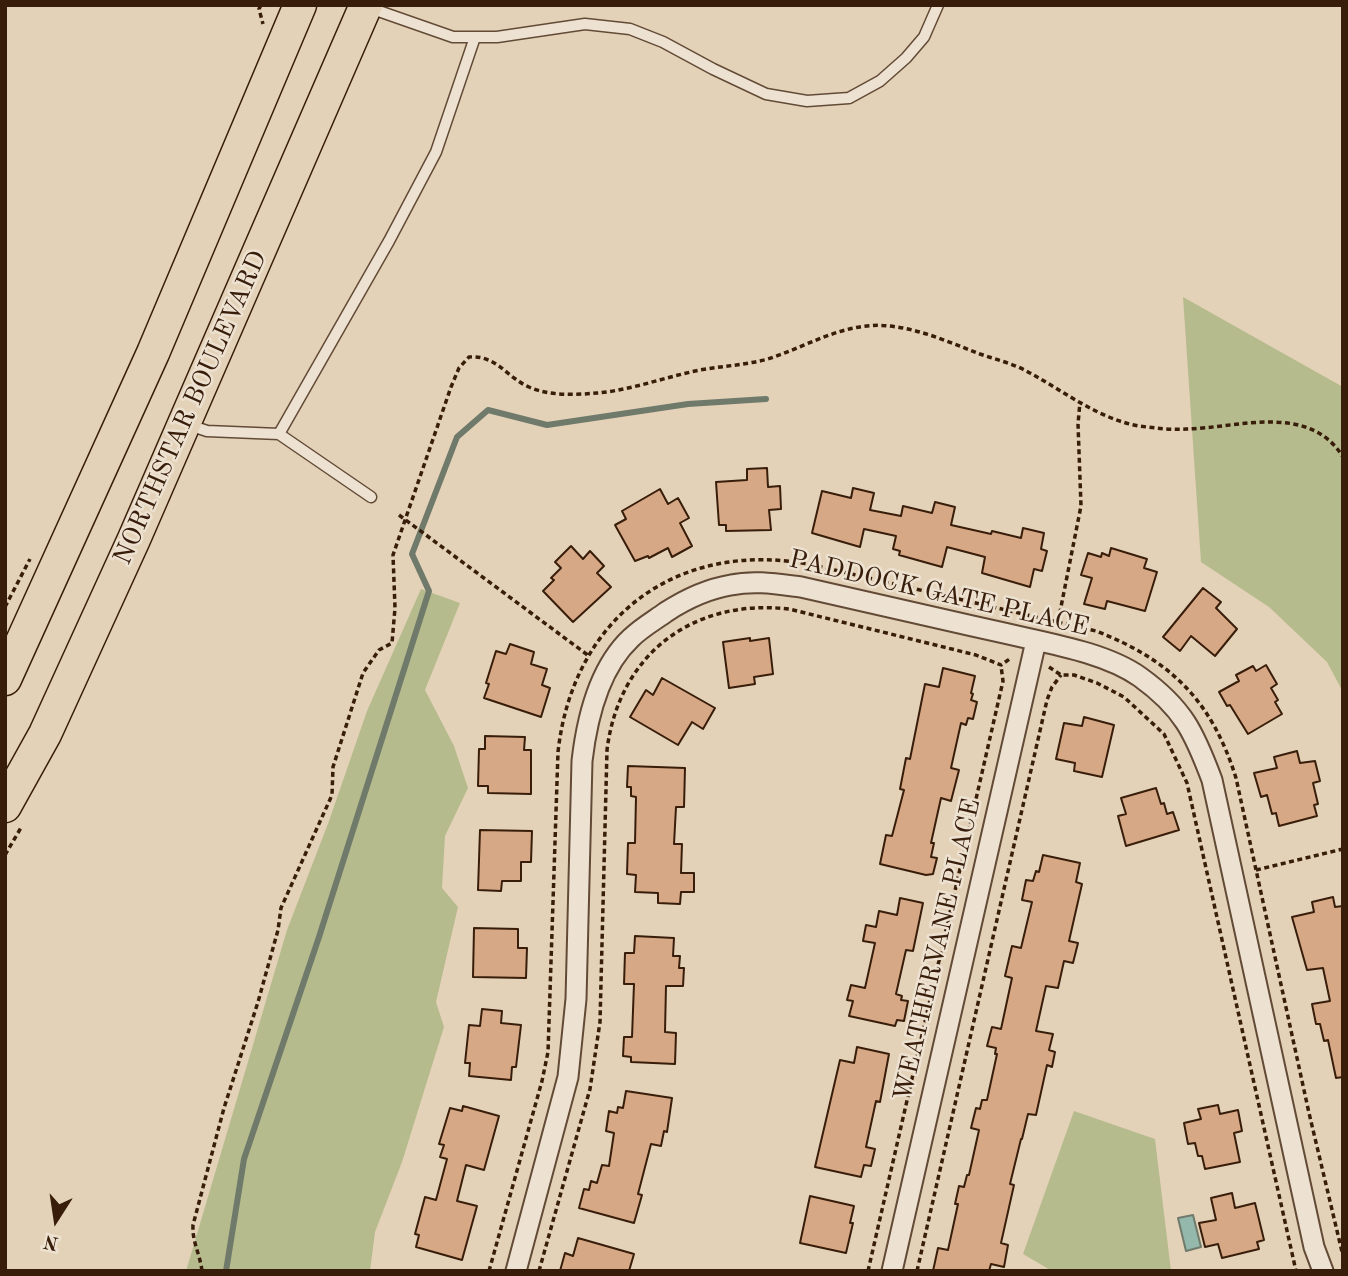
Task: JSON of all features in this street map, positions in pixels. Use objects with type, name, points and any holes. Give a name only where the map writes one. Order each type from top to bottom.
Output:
[{"type":"main road","points":[[5,678],[153,353],[300,5]]},
{"type":"main road","name":"NORTHSTAR BOULEVARD","points":[[5,806],[45,734],[185,423],[365,6]]},
{"type":"street","name":"PADDOCK GATE PLACE","points":[[516,1271],[568,1077],[576,999],[582,761],[595,699],[630,638],[680,603],[732,584],[765,582],[801,587],[1036,640],[1105,659],[1139,675],[1183,716],[1198,744],[1212,780],[1314,1247],[1322,1271]]},
{"type":"street","name":"WEATHERVANE PLACE","points":[[892,1271],[1036,640]]},
{"type":"lane","points":[[365,6],[453,37],[497,37],[585,24],[630,29],[663,42],[766,94],[807,101],[849,98],[880,81],[906,58],[924,37],[939,5]]},
{"type":"lane","points":[[279,435],[436,152],[475,37]]},
{"type":"lane","points":[[185,423],[207,431],[279,435],[371,496]]},
{"type":"path","points":[[202,1271],[201,1261],[192,1240],[193,1225],[227,1097],[278,930],[281,908],[332,795],[334,768],[363,673],[379,650],[392,643],[395,608],[393,555],[451,387],[459,368],[469,357],[480,356],[493,360],[527,387],[537,390],[560,394],[595,394],[625,390],[702,370],[729,368],[758,361],[840,331],[869,325],[888,326],[913,330],[1026,370],[1097,411],[1126,423],[1188,429],[1265,421],[1296,425],[1319,431],[1335,445],[1343,457]]},
{"type":"path","points":[[1058,622],[1081,506],[1078,424],[1080,401]]},
{"type":"path","points":[[399,515],[589,656]]},
{"type":"path","points":[[489,1271],[548,1052],[560,740],[566,703],[589,656],[616,620],[642,597],[665,582],[701,567],[750,559],[784,559],[813,565],[1097,631],[1143,652],[1180,679],[1195,696],[1218,731],[1229,755],[1343,1256]]},
{"type":"path","points":[[539,1271],[596,1062],[600,1022],[607,750],[610,728],[618,704],[645,660],[682,628],[699,620],[734,609],[760,606],[789,609],[964,652],[1001,665]]},
{"type":"path","points":[[1001,665],[1012,658],[1054,669],[1061,675],[1074,675],[1097,682],[1124,696],[1164,734],[1187,783],[1296,1271]]},
{"type":"path","points":[[868,1271],[1003,681],[1001,665]]},
{"type":"path","points":[[917,1271],[1047,700],[1061,675]]},
{"type":"path","points":[[1256,870],[1343,849]]},
{"type":"green space","points":[[1183,297],[1343,387],[1343,692],[1327,662],[1269,607],[1201,562]]},
{"type":"green space","points":[[421,589],[460,603],[425,690],[454,746],[468,788],[445,836],[442,888],[458,907],[436,1002],[444,1027],[402,1162],[375,1232],[370,1271],[186,1271],[287,930],[367,711]]},
{"type":"green space","points":[[1074,1111],[1155,1139],[1171,1271],[1052,1271],[1023,1254]]},
{"type":"water","points":[[1193,1215],[1201,1247],[1186,1251],[1178,1218]]},
{"type":"building","points":[[767,468],[768,487],[780,486],[781,509],[769,510],[771,530],[726,531],[726,525],[719,525],[716,482],[747,480],[747,469]]},
{"type":"building","points":[[853,488],[874,493],[870,510],[901,516],[903,506],[932,513],[935,502],[955,507],[951,525],[1021,538],[1023,528],[1044,533],[1041,549],[1047,551],[1042,571],[1034,569],[1030,587],[982,573],[985,557],[947,547],[942,567],[899,555],[900,551],[893,549],[896,536],[864,529],[860,547],[812,533],[822,491],[851,498]]},
{"type":"building","points":[[660,489],[668,504],[678,498],[689,518],[680,523],[692,546],[672,557],[668,548],[649,558],[648,556],[635,561],[615,525],[626,519],[622,511]]},
{"type":"building","points":[[571,546],[583,559],[590,551],[604,566],[597,573],[611,587],[573,622],[543,591],[561,568],[555,562]]},
{"type":"building","points":[[1111,548],[1147,559],[1144,568],[1157,572],[1145,611],[1107,601],[1105,609],[1084,604],[1092,578],[1081,575],[1088,553],[1101,557],[1102,553],[1109,556]]},
{"type":"building","points":[[1203,588],[1221,602],[1216,608],[1237,629],[1215,656],[1191,636],[1180,651],[1163,637]]},
{"type":"building","points":[[750,638],[750,641],[769,638],[773,674],[754,677],[755,684],[729,688],[723,642]]},
{"type":"building","points":[[510,644],[534,652],[531,664],[547,669],[542,685],[550,688],[541,717],[484,698],[496,651],[506,654]]},
{"type":"building","points":[[1266,665],[1277,684],[1271,688],[1282,714],[1248,734],[1219,692],[1239,681],[1236,675],[1253,666],[1256,671]]},
{"type":"building","points":[[943,668],[975,676],[971,700],[977,702],[973,719],[968,718],[966,725],[961,723],[951,768],[959,770],[951,801],[941,798],[931,843],[934,843],[931,857],[937,858],[933,874],[926,875],[880,864],[886,835],[892,836],[904,790],[900,789],[906,758],[910,759],[925,684],[939,687]]},
{"type":"building","points":[[662,678],[715,708],[703,729],[692,722],[678,745],[630,717],[646,690],[653,695]]},
{"type":"building","points":[[1084,717],[1114,725],[1102,777],[1074,771],[1075,763],[1056,759],[1064,723],[1082,726]]},
{"type":"building","points":[[485,736],[525,737],[524,750],[531,750],[531,794],[488,793],[488,786],[478,786],[479,749],[485,749]]},
{"type":"building","points":[[1297,751],[1300,763],[1315,761],[1320,781],[1313,783],[1318,804],[1314,805],[1317,816],[1279,826],[1276,813],[1272,814],[1267,795],[1261,797],[1254,773],[1277,768],[1274,757]]},
{"type":"building","points":[[628,766],[685,768],[684,807],[676,807],[674,844],[682,844],[681,873],[694,873],[694,892],[681,892],[680,904],[658,903],[658,893],[635,892],[636,875],[627,874],[628,843],[635,843],[636,797],[631,796],[631,787],[627,787]]},
{"type":"building","points":[[1156,788],[1167,814],[1173,812],[1179,830],[1126,846],[1118,816],[1126,814],[1121,798]]},
{"type":"building","points":[[480,830],[532,831],[531,862],[521,862],[521,881],[502,881],[501,891],[478,890]]},
{"type":"building","points":[[1043,855],[1080,863],[1076,882],[1082,884],[1069,941],[1078,943],[1073,963],[1064,961],[1058,988],[1046,986],[1036,1031],[1053,1034],[1049,1050],[1055,1052],[1052,1067],[1047,1065],[1036,1115],[1028,1114],[1010,1184],[1014,1185],[1001,1243],[1008,1245],[1004,1267],[991,1264],[989,1271],[933,1271],[938,1248],[948,1250],[959,1186],[964,1187],[969,1175],[979,1130],[971,1128],[976,1108],[980,1109],[982,1100],[987,1100],[997,1054],[996,1048],[987,1046],[992,1027],[1001,1029],[1012,978],[1005,976],[1012,946],[1021,948],[1032,902],[1022,900],[1026,880],[1033,881],[1036,871],[1039,872]]},
{"type":"building","points":[[1333,897],[1335,907],[1343,906],[1343,1077],[1336,1078],[1328,1040],[1324,1041],[1320,1024],[1316,1024],[1312,1004],[1330,1001],[1323,968],[1307,970],[1292,917],[1314,912],[1312,902]]},
{"type":"building","points":[[900,898],[923,903],[913,951],[906,950],[896,994],[902,996],[901,1000],[908,1001],[904,1021],[897,1020],[895,1026],[849,1016],[853,1001],[847,1000],[851,985],[865,988],[875,943],[863,941],[866,925],[876,927],[879,911],[897,915]]},
{"type":"building","points":[[474,928],[518,929],[518,948],[527,948],[526,978],[473,977]]},
{"type":"building","points":[[635,936],[674,938],[673,956],[680,956],[679,968],[684,968],[683,986],[666,986],[665,1032],[676,1033],[675,1064],[631,1062],[631,1057],[623,1056],[624,1037],[632,1037],[634,984],[624,984],[625,953],[634,953]]},
{"type":"building","points":[[482,1009],[502,1011],[501,1023],[521,1025],[516,1067],[512,1067],[511,1080],[469,1076],[470,1063],[465,1063],[469,1025],[480,1026]]},
{"type":"building","points":[[857,1047],[889,1054],[880,1102],[876,1101],[866,1147],[875,1149],[871,1166],[864,1165],[861,1177],[815,1167],[840,1060],[854,1063]]},
{"type":"building","points":[[626,1091],[672,1098],[667,1132],[664,1131],[661,1146],[651,1144],[638,1194],[642,1195],[634,1223],[579,1208],[584,1189],[589,1190],[591,1181],[597,1183],[602,1165],[609,1166],[614,1133],[606,1131],[609,1111],[617,1113],[618,1107],[623,1108]]},
{"type":"building","points":[[1218,1105],[1220,1114],[1238,1110],[1242,1131],[1234,1133],[1240,1162],[1205,1169],[1195,1143],[1188,1144],[1184,1123],[1201,1119],[1198,1109]]},
{"type":"building","points":[[463,1106],[499,1116],[484,1170],[466,1165],[457,1201],[477,1206],[462,1260],[416,1247],[419,1235],[415,1234],[425,1197],[436,1200],[447,1159],[440,1157],[444,1145],[439,1144],[450,1108],[462,1111]]},
{"type":"building","points":[[1232,1193],[1235,1208],[1255,1203],[1264,1240],[1257,1242],[1259,1249],[1222,1258],[1218,1244],[1205,1247],[1199,1223],[1216,1220],[1211,1198]]},
{"type":"building","points":[[810,1196],[854,1206],[846,1253],[800,1243]]},
{"type":"building","points":[[578,1238],[634,1254],[629,1271],[560,1271],[565,1253],[573,1256]]},
{"type":"waterway","points":[[226,1271],[244,1159],[319,937],[429,591],[412,554],[457,437],[488,410],[547,425],[688,404],[766,399]]}]
